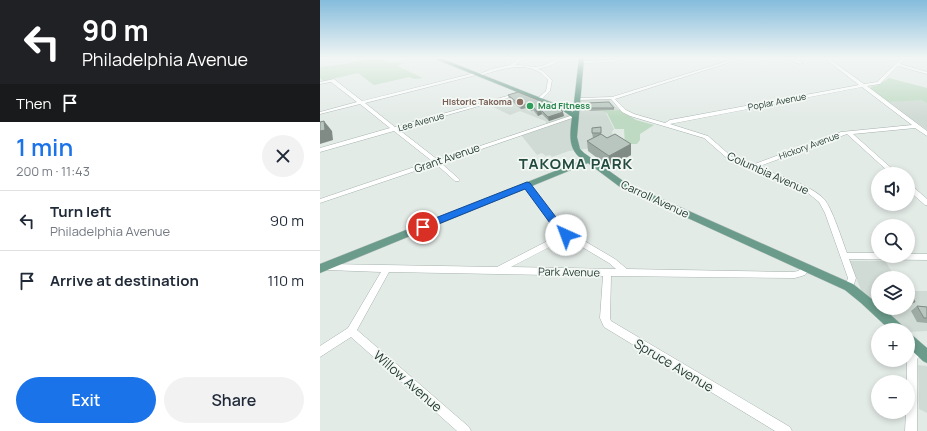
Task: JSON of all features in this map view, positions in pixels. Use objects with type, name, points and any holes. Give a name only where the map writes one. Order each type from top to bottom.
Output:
[{"type":"main road","points":[[487,78],[564,109],[575,116]]},
{"type":"main road","name":"Carroll Avenue","points":[[580,78],[573,137],[576,149],[580,155],[623,185],[849,287],[865,299],[891,323]]},
{"type":"main road","points":[[324,268],[587,160]]},
{"type":"main road","points":[[915,346],[923,353]]},
{"type":"street","points":[[320,113],[460,78]]},
{"type":"street","points":[[539,99],[545,95],[550,85],[548,78]]},
{"type":"street","points":[[577,99],[612,98],[676,78]]},
{"type":"street","points":[[853,78],[927,134]]},
{"type":"street","name":"Poplar Avenue","points":[[665,125],[670,122],[863,86],[879,82],[883,78]]},
{"type":"street","points":[[320,83],[332,80],[362,102],[437,162],[457,180]]},
{"type":"street","name":"Lee Avenue","points":[[320,150],[521,92]]},
{"type":"street","name":"Columbia Avenue","points":[[612,98],[624,111],[632,115],[706,137],[730,158],[810,191],[822,201],[852,278],[849,287]]},
{"type":"street","name":"Grant Avenue","points":[[320,201],[575,116]]},
{"type":"street","name":"Hickory Avenue","points":[[751,167],[848,132],[916,126]]},
{"type":"street","points":[[848,132],[887,167]]},
{"type":"street","points":[[527,185],[561,231],[612,261],[626,273]]},
{"type":"street","points":[[915,192],[927,203]]},
{"type":"street","points":[[497,271],[566,235]]},
{"type":"street","points":[[843,256],[927,257]]},
{"type":"street","name":"Park Avenue","points":[[324,268],[799,275],[804,273],[806,268]]},
{"type":"street","points":[[320,352],[351,330],[387,270]]},
{"type":"street","name":"Spruce Avenue","points":[[607,273],[605,318],[607,324],[786,431]]},
{"type":"street","name":"Willow Avenue","points":[[351,330],[465,431]]},
{"type":"street","points":[[911,431],[912,357],[923,353]]},
{"type":"shaded area","points":[[519,95],[561,111],[567,115],[579,114],[580,101],[582,100],[609,100],[619,110],[607,111],[606,113],[614,129],[612,132],[614,140],[593,148],[569,151],[552,157],[550,155],[546,156],[542,153],[537,155],[521,135],[548,125],[545,121],[520,111],[510,115],[491,106],[492,103]]},
{"type":"shaded area","points":[[921,100],[927,103],[927,130],[888,102]]},
{"type":"shaded area","points":[[849,261],[886,263],[891,271],[871,271],[871,300],[862,292]]},
{"type":"shaded area","points":[[915,291],[927,291],[927,331],[915,332],[915,323],[897,323],[888,315],[915,315]]},
{"type":"shaded area","points":[[918,365],[927,366],[927,413],[919,409]]},
{"type":"green space","points":[[320,78],[336,78],[323,81]]},
{"type":"green space","points":[[365,78],[404,78],[374,85]]},
{"type":"green space","points":[[889,78],[927,88],[927,103],[921,100],[888,102],[870,89],[871,87],[878,85]]},
{"type":"green space","points":[[620,110],[636,120],[654,125],[640,134],[640,140],[637,144],[625,144],[624,129],[615,129],[607,113],[603,111]]},
{"type":"building","points":[[518,92],[560,109],[563,112],[548,117],[541,110],[537,112],[533,106],[530,107],[525,104],[520,105],[508,95]]},
{"type":"building","points":[[609,102],[614,108],[587,108],[587,103]]},
{"type":"building","points":[[324,121],[325,130],[320,131],[320,122]]},
{"type":"building","points":[[601,127],[601,133],[592,133],[592,128]]},
{"type":"building","points":[[601,134],[607,138],[615,134],[631,144],[609,156],[587,141]]},
{"type":"building","points":[[917,306],[927,307],[927,318],[924,318]]},
{"type":"place","name":"Historic Takoma","points":[[520,102]]},
{"type":"place","name":"Mad Fitness","points":[[530,106]]},
{"type":"district","name":"TAKOMA PARK","points":[[576,164]]},
{"type":"route","points":[[423,227],[527,185],[561,231],[566,235]]}]
